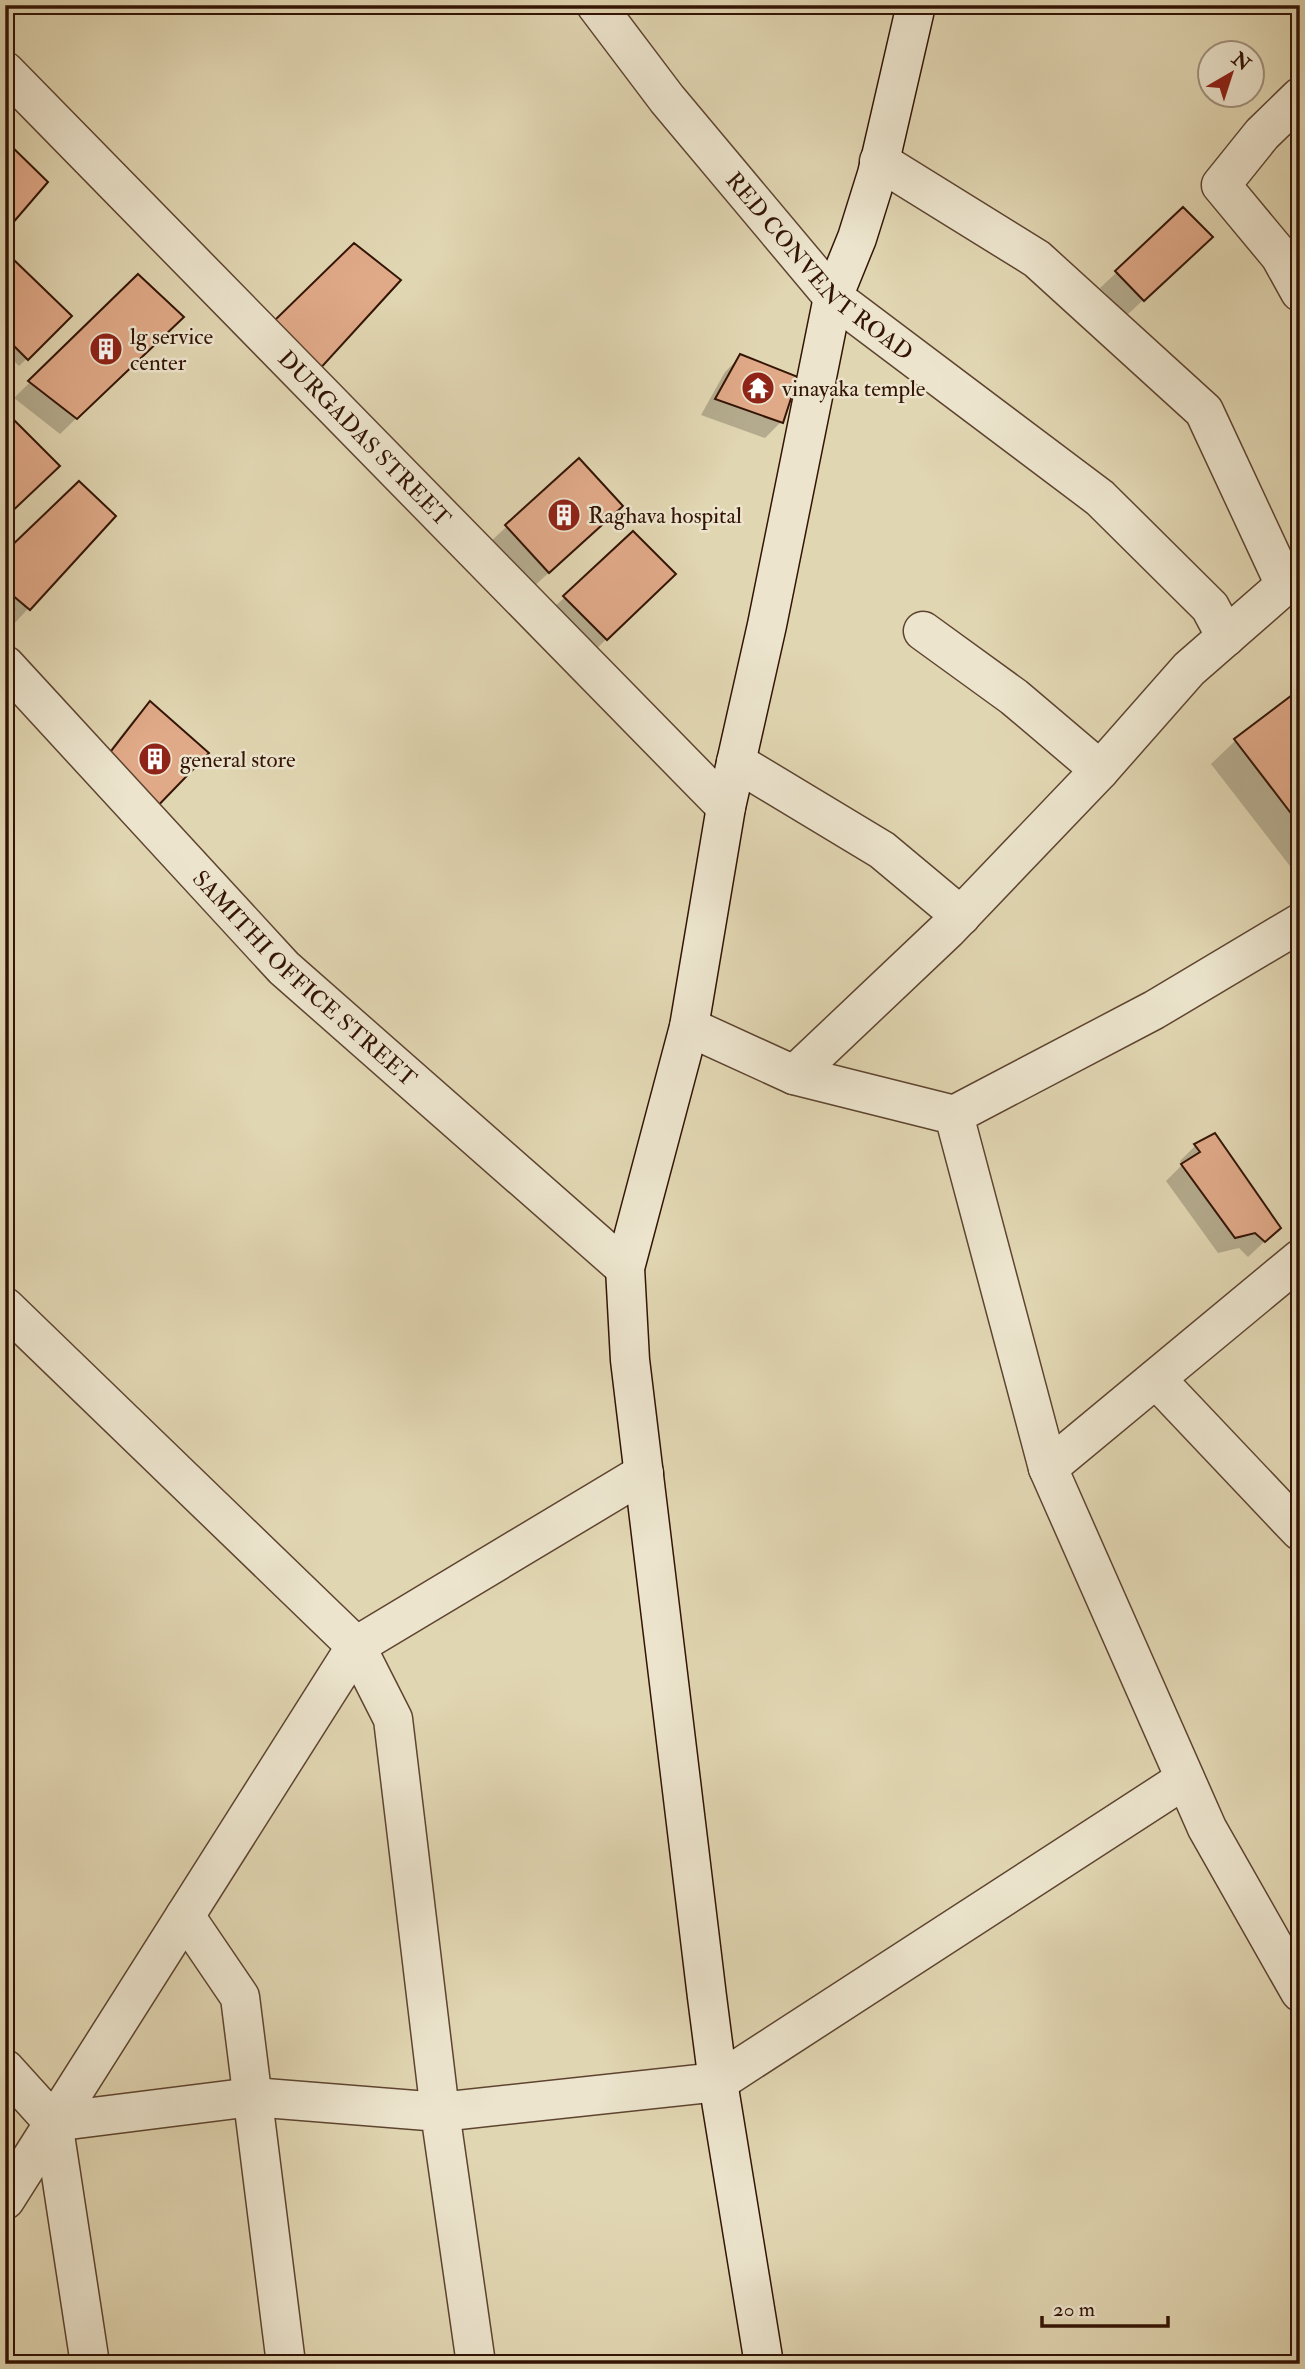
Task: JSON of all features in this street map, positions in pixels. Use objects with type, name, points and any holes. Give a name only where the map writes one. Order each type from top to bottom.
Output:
[{"type":"street","name":"RED CONVENT ROAD","points":[[596,5],[667,99],[833,297],[1100,498],[1210,607],[1226,637]]},
{"type":"street","points":[[764,2364],[718,2082],[630,1360],[625,1268],[689,1027],[726,807],[767,625],[833,297],[857,237],[879,161],[916,5]]},
{"type":"street","name":"DURGADAS STREET","points":[[5,71],[726,807]]},
{"type":"street","points":[[1300,97],[1262,134],[1221,185],[1280,256],[1300,292]]},
{"type":"street","points":[[794,1075],[961,916],[1101,770],[1189,669],[1293,578],[1204,411],[1037,259],[879,161]]},
{"type":"street","points":[[923,631],[1014,697],[1101,770]]},
{"type":"street","name":"SAMITHI OFFICE STREET","points":[[5,666],[284,968],[625,1268]]},
{"type":"street","points":[[736,762],[882,850],[961,916]]},
{"type":"street","points":[[689,1027],[794,1075],[954,1115],[1154,1010],[1300,923]]},
{"type":"street","points":[[954,1115],[1048,1468],[1207,1828],[1300,1993]]},
{"type":"street","points":[[1048,1468],[1300,1259]]},
{"type":"street","points":[[5,1307],[356,1646],[393,1719],[440,2112],[475,2364]]},
{"type":"street","points":[[1156,1379],[1300,1531]]},
{"type":"street","points":[[5,2200],[356,1646],[644,1473]]},
{"type":"street","points":[[53,2122],[252,2097],[440,2112],[718,2082],[1185,1779]]},
{"type":"street","points":[[185,1916],[240,1997],[286,2364]]},
{"type":"street","points":[[5,2069],[53,2122],[90,2364]]},
{"type":"building","points":[[5,140],[48,182],[5,232]]},
{"type":"building","points":[[1183,207],[1213,237],[1144,301],[1115,271]]},
{"type":"building","points":[[354,243],[401,280],[317,372],[275,320]]},
{"type":"building","points":[[14,260],[72,316],[28,360],[5,337],[5,265]]},
{"type":"building","name":"lg service center","points":[[138,274],[184,317],[77,419],[28,381]]},
{"type":"building","name":"vinayaka temple","points":[[740,354],[798,377],[783,423],[715,399]]},
{"type":"building","points":[[5,411],[60,466],[5,518]]},
{"type":"building","name":"Raghava hospital","points":[[579,458],[623,506],[549,573],[505,525]]},
{"type":"building","points":[[79,481],[116,516],[30,610],[5,589],[5,552]]},
{"type":"building","points":[[633,531],[676,574],[607,640],[563,596]]},
{"type":"building","points":[[5,600],[14,609],[5,620]]},
{"type":"building","points":[[1300,689],[1300,825],[1234,739]]},
{"type":"building","name":"general store","points":[[150,701],[209,753],[149,815],[101,764]]},
{"type":"building","points":[[1215,1133],[1281,1228],[1265,1242],[1255,1233],[1235,1238],[1181,1164],[1200,1152],[1194,1144]]},
{"type":"place","name":"lg service center","points":[[106,349]]},
{"type":"place","name":"vinayaka temple","points":[[758,388]]},
{"type":"place","name":"Raghava hospital","points":[[564,515]]},
{"type":"place","name":"general store","points":[[155,759]]}]
